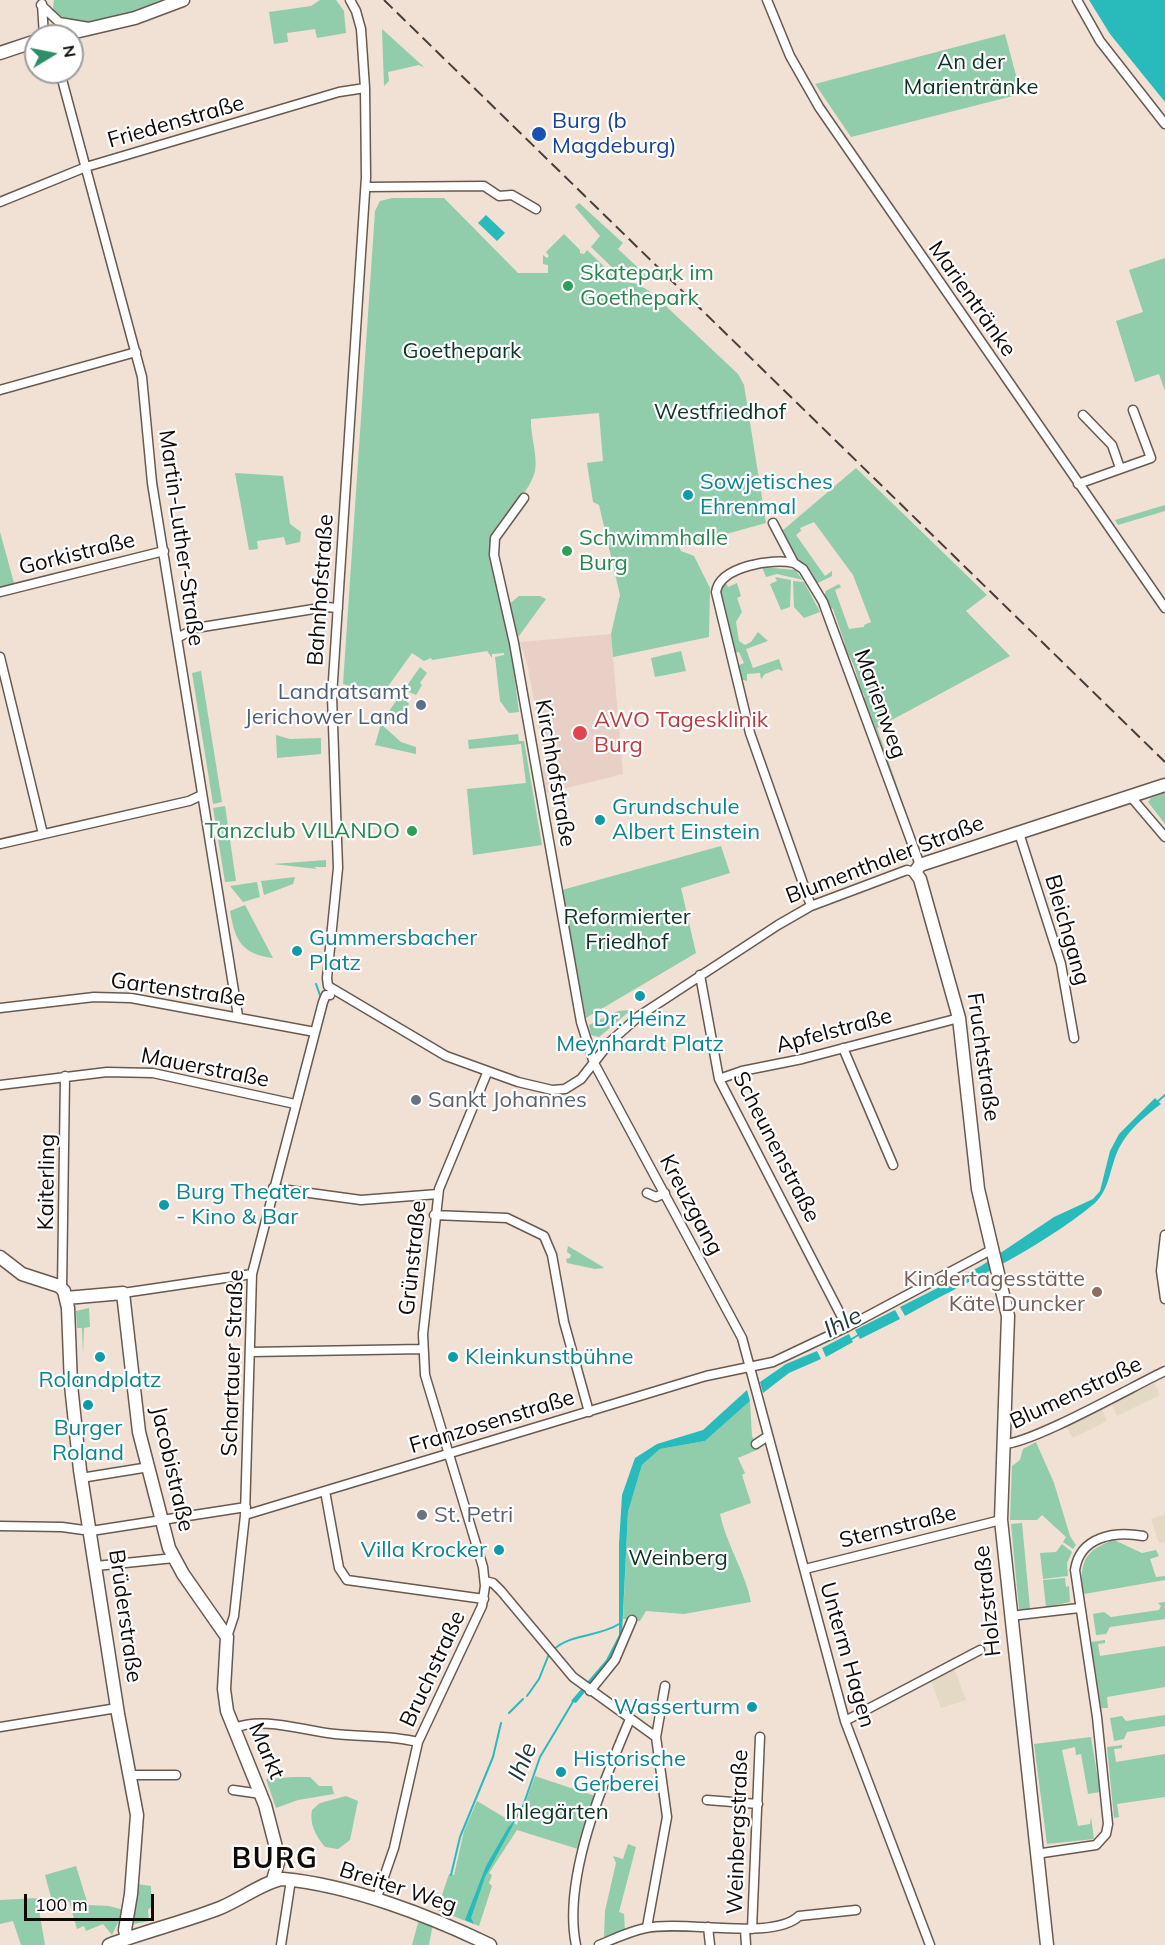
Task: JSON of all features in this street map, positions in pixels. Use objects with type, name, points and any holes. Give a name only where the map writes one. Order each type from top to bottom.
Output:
[{"type":"street","points":[[84,30],[148,14],[183,0]]},
{"type":"street","name":"Bahnhofstraße","points":[[332,993],[327,978],[338,868],[332,716],[366,187],[366,88],[361,29],[358,16],[350,0]]},
{"type":"street","name":"Marientränke","points":[[767,0],[809,92],[1165,608]]},
{"type":"street","points":[[1077,0],[1100,40],[1165,124]]},
{"type":"street","points":[[42,3],[59,22],[92,28]]},
{"type":"street","points":[[42,3],[43,24]]},
{"type":"street","points":[[0,52],[24,45]]},
{"type":"street","name":"Martin-Luther-Straße","points":[[63,84],[143,385],[152,483],[238,1016]]},
{"type":"street","name":"Friedenstraße","points":[[0,202],[86,167],[339,92],[366,88]]},
{"type":"street","points":[[366,187],[484,186],[499,196],[512,195],[536,209]]},
{"type":"street","points":[[0,390],[136,352]]},
{"type":"street","points":[[1078,484],[1151,458],[1133,410]]},
{"type":"street","points":[[1083,415],[1112,445],[1120,468]]},
{"type":"street","name":"Kirchhofstraße","points":[[524,498],[495,538],[494,555],[514,643],[581,1022],[594,1063]]},
{"type":"street","name":"Marienweg","points":[[773,523],[794,563],[803,569],[823,602],[918,868]]},
{"type":"street","name":"Gorkistraße","points":[[0,592],[164,551]]},
{"type":"street","points":[[794,563],[772,561],[730,574],[721,580],[716,592],[750,733],[811,906]]},
{"type":"street","points":[[178,637],[196,628],[326,607],[338,608]]},
{"type":"street","points":[[0,657],[43,834]]},
{"type":"street","name":"Blumenthaler Straße","points":[[332,993],[446,1056],[487,1073],[542,1088],[560,1090],[576,1083],[610,1042],[639,1016],[811,906],[907,870],[1165,785]]},
{"type":"street","points":[[0,844],[189,801],[202,795]]},
{"type":"street","points":[[1131,797],[1165,837]]},
{"type":"street","name":"Bleichgang","points":[[1019,833],[1061,964],[1074,1038]]},
{"type":"street","name":"Fruchtstraße","points":[[918,868],[959,1018],[978,1189],[993,1251]]},
{"type":"street","name":"Scheunenstraße","points":[[700,975],[719,1079],[847,1327]]},
{"type":"street","name":"Schartauer Straße","points":[[227,1637],[234,1616],[246,1511],[252,1274],[315,1032],[326,995],[332,993]]},
{"type":"street","name":"Gartenstraße","points":[[0,1008],[111,997],[151,1000],[315,1032]]},
{"type":"street","name":"Apfelstraße","points":[[719,1079],[742,1071],[959,1018]]},
{"type":"street","points":[[843,1048],[893,1165]]},
{"type":"street","name":"Kreuzgang","points":[[594,1063],[742,1338],[750,1368]]},
{"type":"street","name":"Mauerstraße","points":[[0,1084],[107,1072],[153,1073],[295,1104]]},
{"type":"street","name":"Grünstraße","points":[[448,1454],[425,1375],[423,1349],[434,1215],[438,1194],[487,1073]]},
{"type":"street","name":"Kaiterling","points":[[64,1293],[65,1076]]},
{"type":"street","points":[[273,1188],[361,1200],[438,1194]]},
{"type":"street","points":[[647,1193],[656,1197],[665,1193]]},
{"type":"street","points":[[434,1215],[497,1216],[514,1220],[544,1236],[554,1266],[564,1322],[589,1412]]},
{"type":"street","points":[[1165,1235],[1161,1271],[1165,1299]]},
{"type":"street","name":"Holzstraße","points":[[993,1251],[1009,1324],[1002,1444],[1001,1520],[1047,1945]]},
{"type":"street","name":"Franzosenstraße","points":[[0,1526],[71,1528],[91,1531],[162,1519],[270,1507],[706,1376],[769,1363],[847,1327],[993,1251]]},
{"type":"street","points":[[0,1257],[22,1275],[54,1284],[64,1293],[123,1293],[252,1274]]},
{"type":"street","name":"Brüderstraße","points":[[64,1293],[81,1478],[138,1827],[125,1930],[127,1938]]},
{"type":"street","name":"Jacobistraße","points":[[123,1293],[135,1406],[162,1519],[174,1558],[227,1637]]},
{"type":"street","points":[[251,1352],[423,1349]]},
{"type":"street","name":"Unterm Hagen","points":[[750,1368],[845,1720],[930,1945]]},
{"type":"street","name":"Blumenstraße","points":[[1002,1444],[1013,1444],[1048,1429],[1165,1371]]},
{"type":"street","points":[[756,1444],[768,1436]]},
{"type":"street","name":"Bruchstraße","points":[[376,1900],[394,1848],[418,1742],[484,1599],[485,1581],[448,1454]]},
{"type":"street","points":[[81,1478],[149,1467]]},
{"type":"street","points":[[325,1491],[337,1561],[347,1580],[484,1599]]},
{"type":"street","name":"Sternstraße","points":[[805,1569],[1001,1520]]},
{"type":"street","points":[[1036,1854],[1096,1845],[1107,1834],[1108,1824],[1097,1717],[1075,1570],[1083,1550],[1096,1539],[1116,1533],[1143,1536]]},
{"type":"street","points":[[96,1566],[174,1558]]},
{"type":"street","points":[[485,1581],[493,1583],[501,1591],[550,1652],[587,1688],[657,1737]]},
{"type":"street","points":[[1010,1616],[1079,1608]]},
{"type":"street","points":[[587,1688],[615,1660],[632,1620]]},
{"type":"street","name":"Markt","points":[[227,1637],[224,1689],[226,1711],[261,1794],[279,1859],[291,1880]]},
{"type":"street","points":[[845,1720],[980,1650]]},
{"type":"street","points":[[647,1927],[667,1817],[657,1737],[665,1686]]},
{"type":"street","points":[[0,1727],[117,1708]]},
{"type":"street","points":[[576,1945],[574,1903],[579,1864],[610,1768],[630,1719]]},
{"type":"street","points":[[234,1728],[250,1724],[266,1724],[331,1733],[401,1738],[418,1742]]},
{"type":"street","name":"Weinbergstraße","points":[[746,1945],[758,1804],[760,1737]]},
{"type":"street","points":[[129,1775],[176,1775]]},
{"type":"street","points":[[233,1790],[261,1794]]},
{"type":"street","points":[[707,1800],[758,1804]]},
{"type":"street","points":[[109,1945],[219,1908],[249,1895],[273,1880],[279,1859]]},
{"type":"street","name":"Breiter Weg","points":[[273,1880],[291,1880],[376,1900],[441,1921],[490,1945]]},
{"type":"street","points":[[281,1945],[291,1880]]},
{"type":"street","points":[[599,1945],[647,1927],[749,1929],[793,1923],[799,1916],[856,1910]]},
{"type":"street","points":[[708,1927],[710,1945]]},
{"type":"shaded area","name":"AWO Tagesklinik Burg","points":[[611,634],[623,774],[546,793],[542,771],[545,760],[527,663],[520,642]]},
{"type":"shaded area","points":[[1154,1383],[1160,1395],[1117,1416],[1112,1404]]},
{"type":"shaded area","points":[[1102,1409],[1107,1421],[1073,1438],[1066,1426]]},
{"type":"shaded area","points":[[1165,1514],[1165,1542],[1159,1543],[1151,1519]]},
{"type":"shaded area","points":[[954,1668],[966,1700],[941,1708],[931,1680]]},
{"type":"green space","points":[[54,0],[170,0],[113,18],[81,22],[57,15],[53,8]]},
{"type":"green space","points":[[320,0],[336,0],[344,11],[346,33],[317,38],[315,29],[287,33],[288,42],[274,44],[269,12],[311,6]]},
{"type":"green space","points":[[382,29],[425,68],[419,65],[388,72],[389,81],[384,86]]},
{"type":"green space","name":"An der Marientränke","points":[[1005,34],[1021,94],[851,137],[815,84]]},
{"type":"green space","name":"Goethepark","points":[[392,198],[444,198],[518,273],[548,273],[548,265],[543,264],[543,255],[547,258],[549,256],[546,252],[564,234],[580,250],[580,253],[584,254],[587,250],[619,281],[638,284],[652,293],[738,374],[744,385],[766,523],[679,547],[681,551],[694,556],[710,588],[709,637],[613,657],[611,634],[620,595],[599,505],[593,502],[587,463],[603,461],[599,413],[531,419],[536,458],[535,471],[525,491],[503,517],[492,536],[489,547],[510,642],[519,712],[509,713],[500,701],[495,657],[504,655],[504,653],[492,654],[492,658],[487,651],[432,660],[431,658],[424,661],[412,653],[379,699],[363,690],[343,684],[375,211],[380,201]]},
{"type":"green space","points":[[579,203],[623,243],[618,249],[647,276],[644,280],[616,271],[591,247],[600,236],[575,207]]},
{"type":"green space","points":[[1165,258],[1165,391],[1159,374],[1135,382],[1116,321],[1143,312],[1129,270]]},
{"type":"green space","points":[[856,468],[987,595],[966,611],[1010,656],[877,728],[920,852],[877,740],[879,737],[862,698],[865,697],[863,693],[860,694],[853,664],[843,649],[845,644],[833,609],[829,607],[824,596],[826,591],[839,584],[841,587],[835,590],[849,629],[864,627],[871,622],[853,575],[814,522],[800,528],[801,531],[796,535],[825,576],[832,571],[832,576],[816,584],[798,561],[782,531]]},
{"type":"green space","points":[[235,473],[283,476],[290,524],[301,532],[300,542],[286,545],[284,537],[257,541],[258,549],[249,550]]},
{"type":"green space","points":[[1165,505],[1165,511],[1118,525],[1115,520]]},
{"type":"green space","points":[[0,532],[14,583],[0,586]]},
{"type":"green space","points":[[762,567],[795,570],[803,580],[777,574],[766,577]]},
{"type":"green space","points":[[775,577],[791,580],[790,607],[781,610],[770,584],[777,581]]},
{"type":"green space","points":[[725,581],[728,587],[737,583],[741,596],[737,598],[742,612],[736,622],[739,641],[745,645],[751,642],[758,632],[768,641],[746,649],[753,668],[779,659],[783,671],[778,669],[765,674],[761,679],[760,673],[747,674],[747,681],[740,679],[737,666],[744,663],[739,652],[734,653],[721,592]]},
{"type":"green space","points":[[793,581],[804,582],[820,612],[804,618],[794,607]]},
{"type":"green space","points":[[519,596],[540,596],[546,599],[516,640],[508,605]]},
{"type":"green space","points":[[681,651],[686,671],[655,677],[651,658]]},
{"type":"green space","points":[[420,667],[427,673],[416,695],[404,690]]},
{"type":"green space","points":[[201,671],[222,802],[213,804],[192,673]]},
{"type":"green space","points":[[401,694],[409,704],[403,714],[400,712],[390,721],[385,717]]},
{"type":"green space","points":[[381,724],[401,742],[416,747],[416,754],[375,745]]},
{"type":"green space","points":[[518,734],[519,741],[524,741],[542,845],[473,855],[467,789],[526,783],[521,744],[469,749],[468,740]]},
{"type":"green space","points":[[276,735],[290,739],[321,738],[321,754],[277,758]]},
{"type":"green space","points":[[1165,793],[1165,824],[1148,802],[1151,798]]},
{"type":"green space","points":[[225,806],[236,881],[225,882],[213,808]]},
{"type":"green space","name":"Reformierter Friedhof","points":[[721,846],[730,873],[681,888],[696,953],[586,1018],[562,890]]},
{"type":"green space","points":[[326,860],[326,867],[314,867],[317,869],[273,864]]},
{"type":"green space","points":[[295,877],[293,884],[264,895],[261,881]]},
{"type":"green space","points":[[257,882],[260,897],[243,902],[230,886]]},
{"type":"green space","points":[[245,905],[273,958],[253,953],[237,938],[230,911]]},
{"type":"green space","points":[[631,1010],[599,1037],[591,1035],[589,1025],[618,1011]]},
{"type":"green space","points":[[568,1246],[604,1268],[595,1269],[567,1263],[566,1259],[571,1255],[567,1252]]},
{"type":"green space","points":[[89,1308],[90,1327],[84,1328],[83,1354],[82,1328],[77,1328],[76,1311]]},
{"type":"green space","name":"Weinberg","points":[[750,1401],[752,1436],[759,1449],[738,1458],[745,1473],[742,1475],[751,1503],[720,1514],[751,1602],[684,1614],[646,1611],[640,1621],[623,1619],[628,1512],[642,1465],[660,1449],[705,1441]]},
{"type":"green space","points":[[1036,1442],[1054,1483],[1070,1536],[1076,1545],[1073,1549],[1063,1542],[1066,1537],[1042,1515],[1037,1520],[1010,1520],[1012,1466],[1020,1460],[1023,1449]]},
{"type":"green space","points":[[1022,1523],[1030,1609],[1019,1609],[1011,1524]]},
{"type":"green space","points":[[1112,1539],[1142,1553],[1156,1550],[1159,1556],[1150,1559],[1156,1577],[1165,1576],[1165,1580],[1084,1594],[1082,1573],[1085,1560],[1093,1550]]},
{"type":"green space","points":[[1062,1544],[1072,1552],[1067,1563],[1068,1576],[1043,1579],[1040,1553],[1056,1552]]},
{"type":"green space","points":[[1065,1578],[1066,1587],[1069,1586],[1070,1602],[1046,1607],[1043,1580]]},
{"type":"green space","points":[[1165,1602],[1165,1619],[1110,1627],[1106,1634],[1096,1635],[1093,1614],[1104,1612],[1111,1617],[1159,1610],[1161,1606],[1158,1603]]},
{"type":"green space","points":[[1105,1640],[1105,1643],[1098,1644],[1100,1656],[1165,1646],[1165,1687],[1107,1697],[1108,1708],[1101,1708],[1091,1642]]},
{"type":"green space","points":[[1165,1715],[1165,1726],[1127,1732],[1124,1739],[1114,1741],[1110,1718],[1122,1716],[1126,1721]]},
{"type":"green space","points":[[1091,1737],[1100,1792],[1088,1794],[1081,1754],[1076,1755],[1075,1747],[1062,1750],[1078,1826],[1090,1824],[1091,1817],[1094,1839],[1047,1844],[1034,1744]]},
{"type":"green space","points":[[1122,1745],[1122,1748],[1114,1749],[1116,1762],[1165,1754],[1165,1797],[1117,1804],[1119,1817],[1114,1818],[1107,1747]]},
{"type":"green space","name":"Ihlegärten","points":[[535,1776],[595,1796],[578,1849],[517,1830],[489,1873],[492,1875],[489,1883],[492,1886],[479,1926],[437,1910],[449,1874],[454,1875],[464,1831],[477,1801],[517,1825]]},
{"type":"green space","points":[[310,1777],[319,1786],[332,1786],[334,1794],[298,1800],[276,1808],[266,1779]]},
{"type":"green space","points":[[346,1796],[358,1801],[350,1840],[338,1849],[325,1847],[314,1830],[312,1810],[320,1803]]},
{"type":"green space","points":[[628,1844],[636,1847],[619,1912],[624,1914],[625,1931],[604,1938],[605,1911],[616,1863],[613,1856],[623,1859]]},
{"type":"green space","points":[[76,1866],[88,1905],[109,1906],[124,1910],[112,1935],[103,1924],[86,1931],[84,1926],[77,1929],[69,1901],[53,1905],[45,1875]]},
{"type":"green space","points":[[137,1884],[151,1886],[151,1907],[148,1910],[149,1921],[134,1924]]},
{"type":"green space","points":[[37,1898],[45,1945],[21,1945],[13,1921],[0,1924],[0,1900]]},
{"type":"green space","points":[[419,1919],[433,1924],[429,1945],[412,1945]]},
{"type":"water","points":[[1089,0],[1165,0],[1165,102],[1110,34]]},
{"type":"water","points":[[486,215],[505,233],[497,241],[478,223]]},
{"type":"water","points":[[1155,1098],[1161,1104],[1137,1124],[1123,1141],[1104,1191],[1095,1203],[1050,1236],[905,1316],[900,1307],[981,1266],[1054,1217],[1093,1199],[1100,1191],[1110,1151],[1119,1134]]},
{"type":"water","points":[[895,1310],[900,1319],[860,1339],[855,1330]]},
{"type":"water","points":[[849,1334],[853,1342],[826,1357],[822,1348]]},
{"type":"water","points":[[817,1351],[821,1359],[789,1373],[763,1393],[760,1382],[786,1364]]},
{"type":"water","points":[[747,1390],[750,1401],[705,1441],[660,1449],[642,1465],[628,1512],[622,1634],[610,1661],[576,1703],[571,1701],[606,1660],[619,1635],[619,1544],[622,1495],[635,1458],[657,1444],[703,1430]]},
{"type":"water","points":[[509,1826],[512,1827],[485,1877],[471,1918],[474,1924],[465,1920],[486,1866]]},
{"type":"waterway","points":[[316,984],[321,998]]},
{"type":"waterway","name":"Ihle","points":[[1156,1103],[1165,1095]]},
{"type":"waterway","name":"Ihle","points":[[850,1340],[860,1334]]},
{"type":"waterway","name":"Ihle","points":[[553,1650],[569,1641],[619,1624]]},
{"type":"waterway","name":"Ihle","points":[[527,1696],[539,1679],[549,1654]]},
{"type":"waterway","name":"Ihle","points":[[509,1713],[523,1699]]},
{"type":"waterway","name":"Ihle","points":[[510,1828],[523,1806],[540,1757],[574,1700]]},
{"type":"waterway","name":"Ihle","points":[[451,1875],[460,1837],[493,1757],[501,1723]]},
{"type":"railway","points":[[384,0],[1165,762]]},
{"type":"place","name":"Burg (b Magdeburg)","points":[[539,134]]},
{"type":"place","name":"Skatepark im Goethepark","points":[[568,286]]},
{"type":"place","name":"Sowjetisches Ehrenmal","points":[[688,495]]},
{"type":"place","name":"Schwimmhalle Burg","points":[[567,551]]},
{"type":"place","name":"Landratsamt Jerichower Land","points":[[421,705]]},
{"type":"place","name":"AWO Tagesklinik Burg","points":[[580,733]]},
{"type":"place","name":"Grundschule Albert Einstein","points":[[600,820]]},
{"type":"place","name":"Tanzclub VILANDO","points":[[412,831]]},
{"type":"place","name":"Gummersbacher Platz","points":[[297,951]]},
{"type":"place","name":"Dr. Heinz Meynhardt Platz","points":[[640,996]]},
{"type":"place","name":"Sankt Johannes","points":[[416,1100]]},
{"type":"place","name":"Burg Theater - Kino & Bar","points":[[164,1205]]},
{"type":"place","name":"Kindertagesstätte Käte Duncker","points":[[1097,1292]]},
{"type":"place","name":"Rolandplatz","points":[[100,1357]]},
{"type":"place","name":"Kleinkunstbühne","points":[[453,1357]]},
{"type":"place","name":"Burger Roland","points":[[88,1405]]},
{"type":"place","name":"St. Petri","points":[[422,1515]]},
{"type":"place","name":"Villa Krocker","points":[[499,1550]]},
{"type":"place","name":"Wasserturm","points":[[752,1707]]},
{"type":"place","name":"Historische Gerberei","points":[[561,1772]]},
{"type":"district","name":"BURG","points":[[275,1860]]},
{"type":"park label","name":"Westfriedhof","points":[[720,412]]}]
